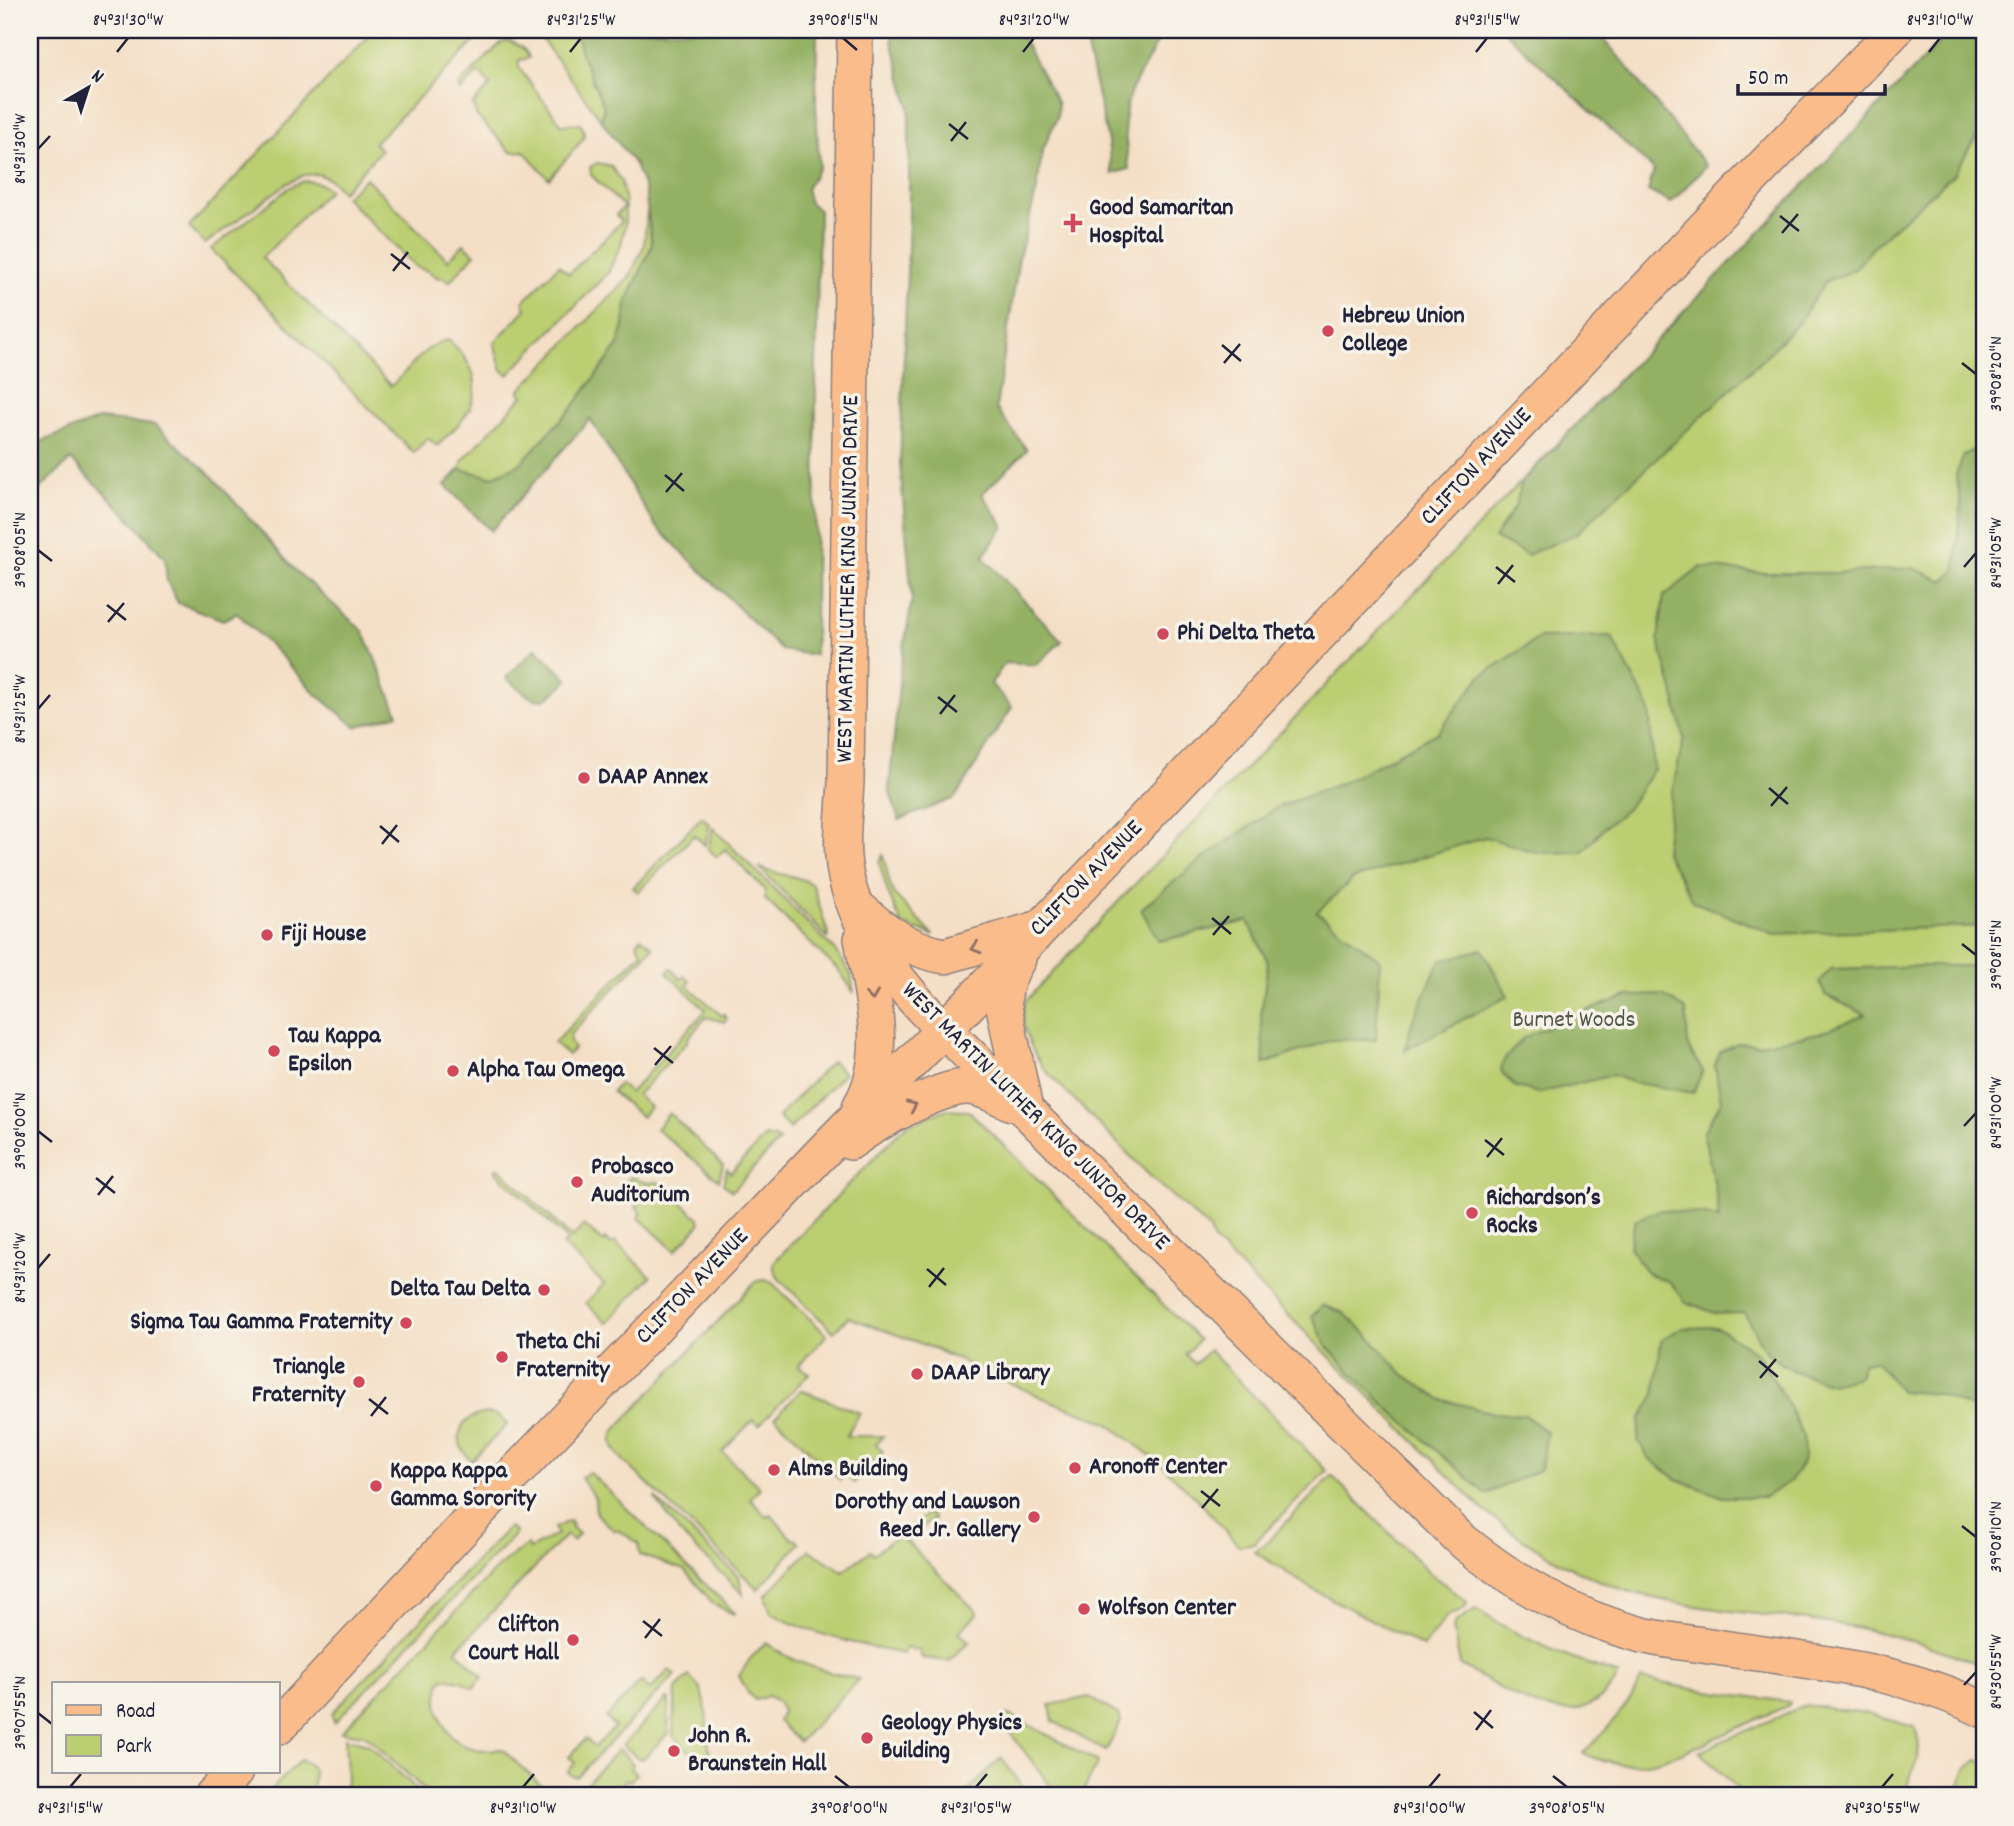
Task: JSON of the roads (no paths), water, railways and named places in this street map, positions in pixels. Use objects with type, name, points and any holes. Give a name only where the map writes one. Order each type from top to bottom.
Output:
[{"type":"main road","name":"WEST MARTIN LUTHER KING JUNIOR DRIVE","points":[[855,30],[843,856],[855,905],[888,967],[944,1030],[1460,1539],[1497,1569],[1560,1605],[1601,1623],[1634,1633],[1872,1671],[1984,1710]]},
{"type":"main road","name":"CLIFTON AVENUE","points":[[280,1725],[491,1498],[852,1121],[944,1030],[1895,30]]},
{"type":"main road","points":[[855,905],[902,941],[930,954],[945,956],[1041,928]]},
{"type":"main road","points":[[852,1121],[870,1087],[876,1050],[870,985],[855,905]]},
{"type":"main road","points":[[1025,1109],[1003,1002],[1005,986],[1013,967],[1041,928]]},
{"type":"main road","points":[[793,1183],[891,1116],[947,1091],[975,1087],[1025,1109]]},
{"type":"main road","points":[[211,1796],[234,1773]]},
{"type":"place","name":"Good Samaritan Hospital","points":[[1073,223]]},
{"type":"place","name":"Hebrew Union College","points":[[1328,331]]},
{"type":"place","name":"Phi Delta Theta","points":[[1163,634]]},
{"type":"place","name":"DAAP Annex","points":[[584,778]]},
{"type":"place","name":"Fiji House","points":[[267,935]]},
{"type":"place","name":"Tau Kappa Epsilon","points":[[274,1051]]},
{"type":"place","name":"Alpha Tau Omega","points":[[453,1071]]},
{"type":"place","name":"Probasco Auditorium","points":[[577,1182]]},
{"type":"place","name":"Richardson’s Rocks","points":[[1472,1213]]},
{"type":"place","name":"Delta Tau Delta","points":[[544,1290]]},
{"type":"place","name":"Sigma Tau Gamma Fraternity","points":[[406,1323]]},
{"type":"place","name":"Theta Chi Fraternity","points":[[502,1357]]},
{"type":"place","name":"DAAP Library","points":[[917,1374]]},
{"type":"place","name":"Triangle Fraternity","points":[[359,1382]]},
{"type":"place","name":"Aronoff Center","points":[[1075,1468]]},
{"type":"place","name":"Alms Building","points":[[774,1470]]},
{"type":"place","name":"Kappa Kappa Gamma Sorority","points":[[376,1486]]},
{"type":"place","name":"Dorothy and Lawson Reed Jr. Gallery","points":[[1034,1517]]},
{"type":"place","name":"Wolfson Center","points":[[1084,1609]]},
{"type":"place","name":"Clifton Court Hall","points":[[573,1640]]},
{"type":"place","name":"Geology Physics Building","points":[[867,1738]]},
{"type":"place","name":"John R. Braunstein Hall","points":[[674,1751]]},
{"type":"park label","name":"Burnet Woods","points":[[1574,1021]]}]
